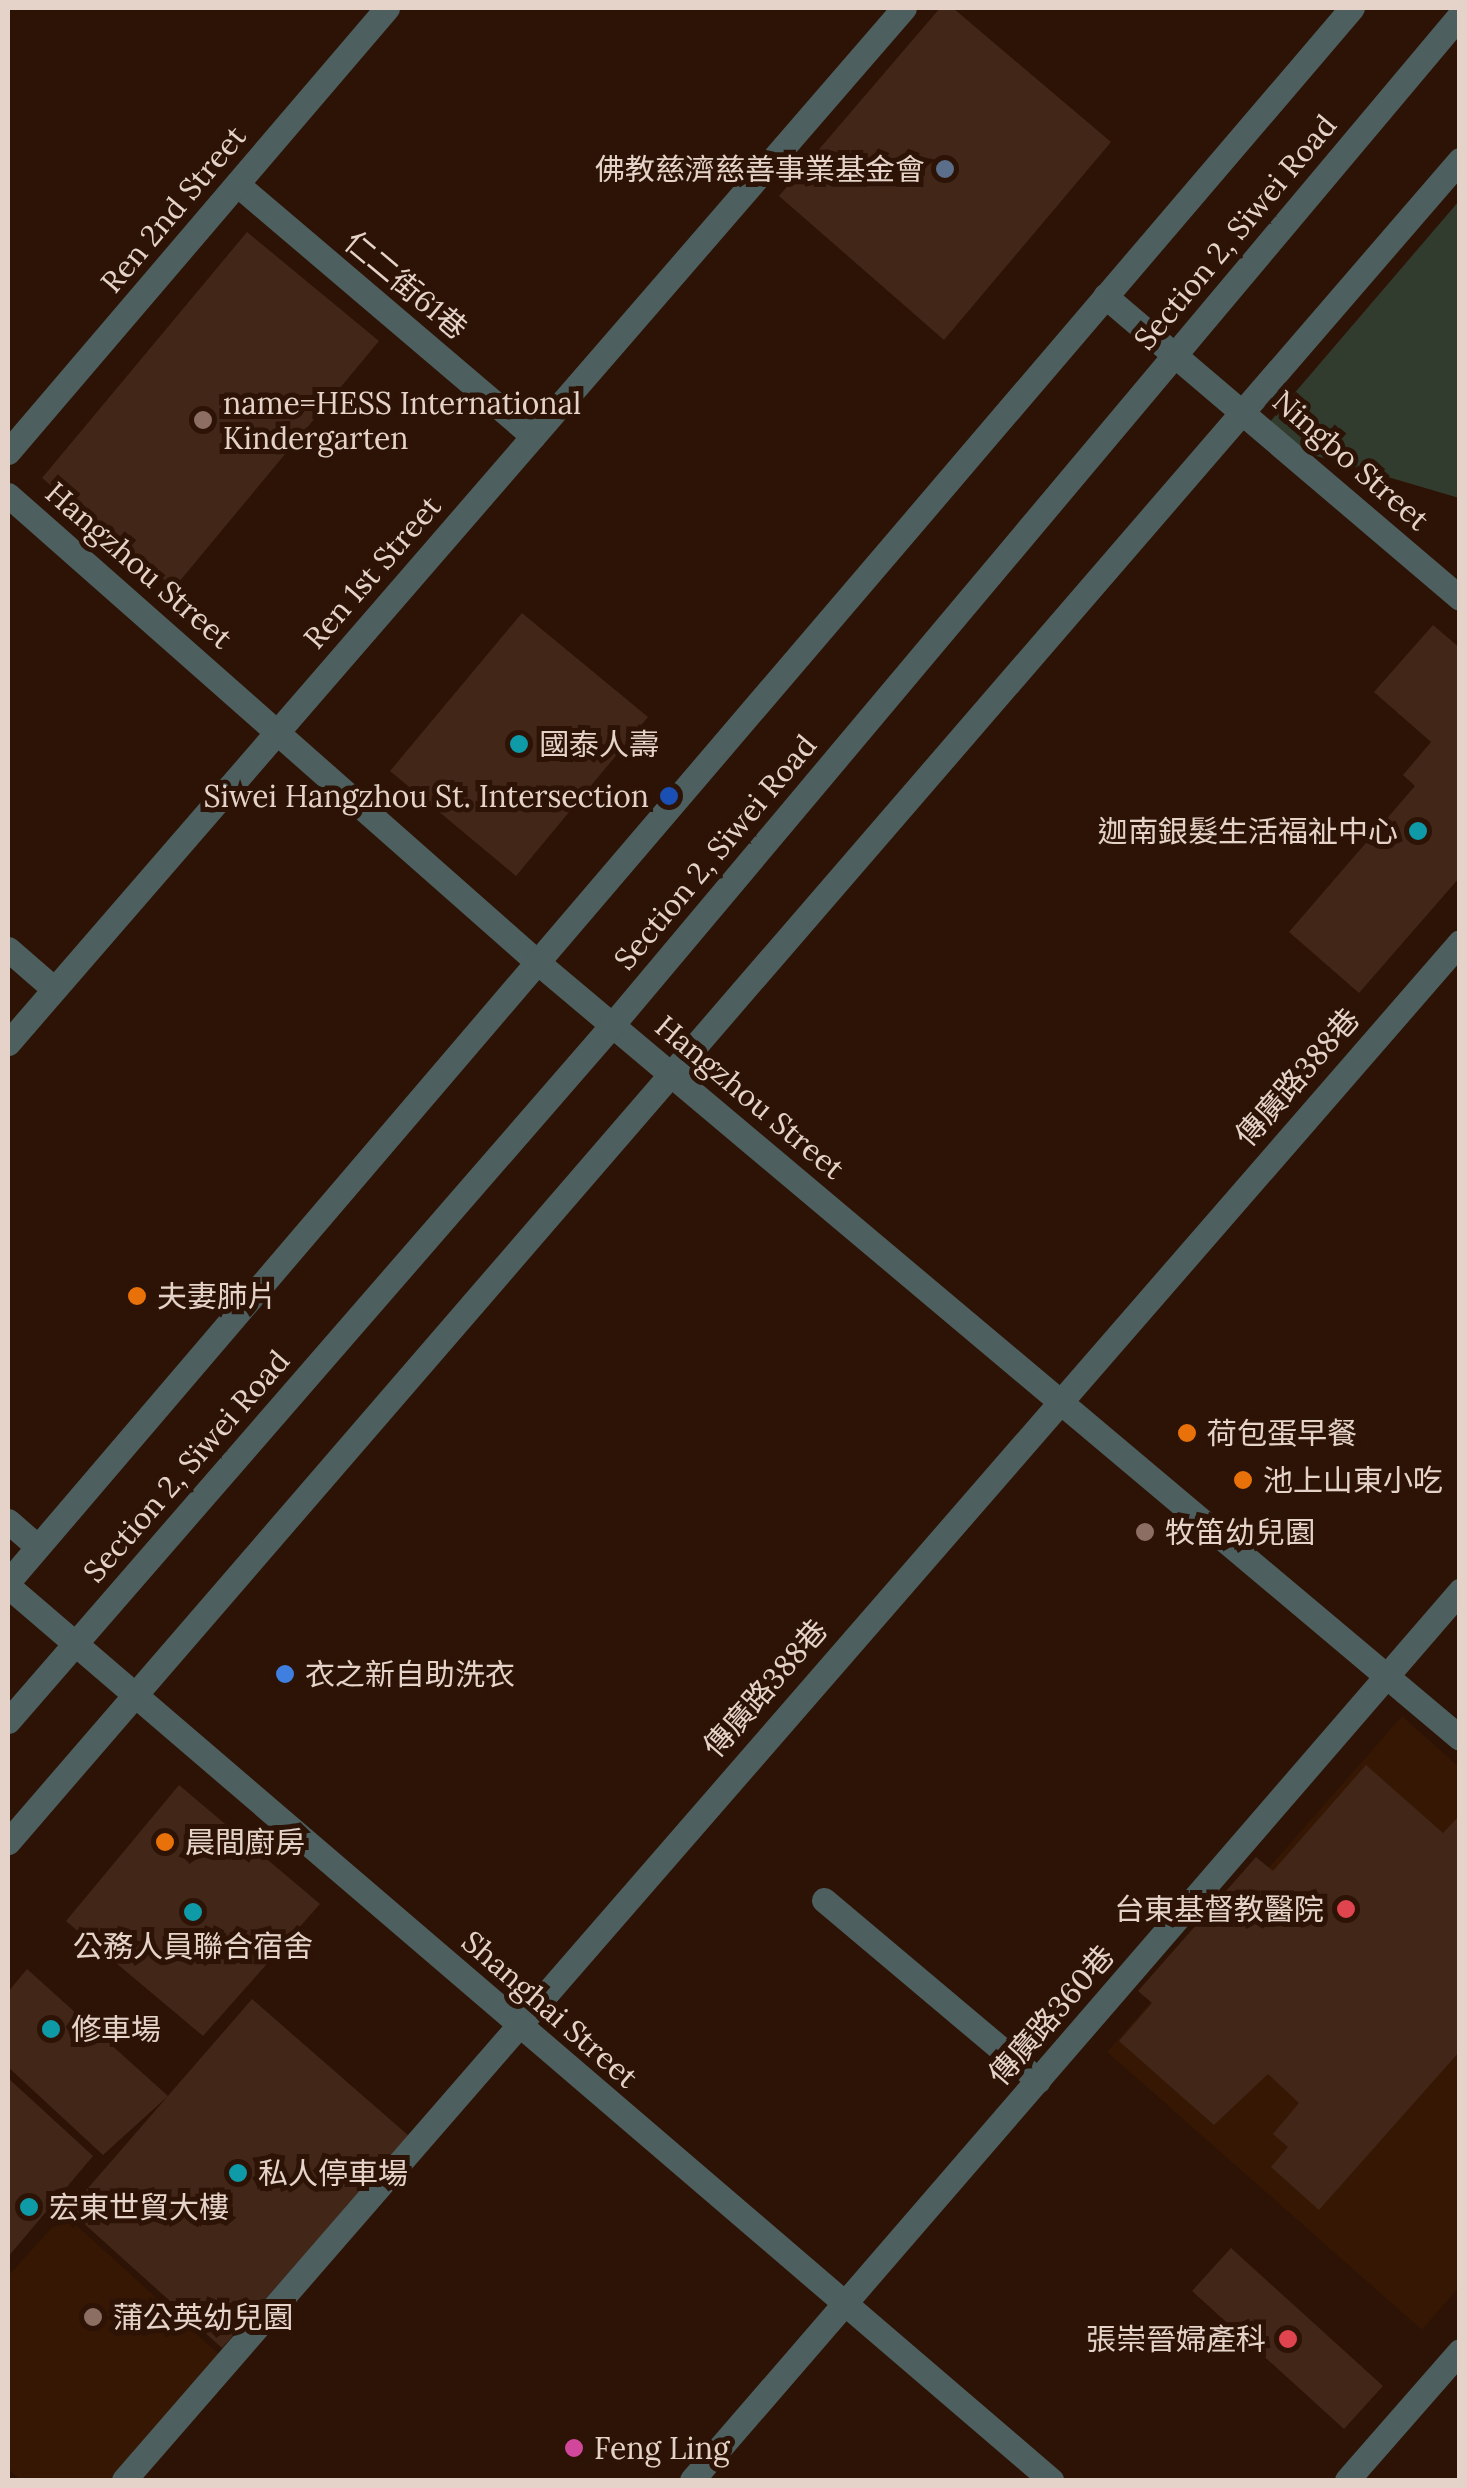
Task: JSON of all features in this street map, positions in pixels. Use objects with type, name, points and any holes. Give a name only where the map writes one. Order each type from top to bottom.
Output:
[{"type":"street","name":"Ren 2nd Street","points":[[8,452],[387,8]]},
{"type":"street","name":"Ren 1st Street","points":[[8,1043],[904,8]]},
{"type":"street","name":"Section 2, Siwei Road","points":[[8,1584],[33,1543],[1352,8]]},
{"type":"street","name":"Section 2, Siwei Road","points":[[8,1722],[613,1024],[1460,15]]},
{"type":"street","points":[[8,1842],[1460,160]]},
{"type":"street","name":"仁二街61巷","points":[[237,184],[533,436]]},
{"type":"street","name":"Ningbo Street","points":[[1105,296],[1245,410],[1460,598]]},
{"type":"street","name":"Hangzhou Street","points":[[8,495],[280,728],[536,961],[1059,1396],[1460,1738]]},
{"type":"street","name":"傳廣路388巷","points":[[124,2480],[1059,1396],[1460,942]]},
{"type":"street","points":[[8,948],[54,989]]},
{"type":"street","points":[[8,1521],[33,1543]]},
{"type":"street","name":"Shanghai Street","points":[[8,1584],[1051,2480]]},
{"type":"street","name":"傳廣路360巷","points":[[692,2480],[1460,1592]]},
{"type":"street","points":[[824,1900],[1038,2080]]},
{"type":"street","points":[[1347,2480],[1460,2351]]},
{"type":"shaded area","name":"台東基督教醫院","points":[[1402,1716],[1459,1767],[1459,2287],[1422,2330],[1107,2052]]},
{"type":"shaded area","name":"蒲公英幼兒園","points":[[64,2214],[223,2358],[113,2480],[21,2480],[8,2469],[8,2276]]},
{"type":"green space","points":[[1459,201],[1459,498],[1256,438]]},
{"type":"building","name":"佛教慈濟慈善事業基金會","points":[[940,8],[953,8],[1111,142],[944,340],[779,196]]},
{"type":"building","name":"name=HESS International Kindergarten","points":[[247,232],[379,341],[174,588],[42,478]]},
{"type":"building","name":"國泰人壽","points":[[522,613],[648,717],[516,876],[390,771]]},
{"type":"building","name":"迦南銀髮生活福祉中心","points":[[1433,625],[1460,648],[1460,877],[1359,993],[1289,932],[1415,786],[1403,775],[1431,742],[1374,692]]},
{"type":"building","name":"台東基督教醫院","points":[[1366,1765],[1443,1833],[1460,1815],[1460,2051],[1319,2210],[1271,2167],[1288,2147],[1273,2134],[1299,2103],[1268,2074],[1214,2125],[1119,2041],[1152,2003],[1138,1991],[1256,1857],[1273,1871]]},
{"type":"building","name":"公務人員聯合宿舍","points":[[179,1785],[320,1904],[203,2036],[66,1921]]},
{"type":"building","name":"修車場","points":[[27,1969],[168,2096],[103,2155],[8,2067],[8,1992]]},
{"type":"building","name":"私人停車場","points":[[252,1999],[409,2136],[222,2348],[69,2210]]},
{"type":"building","name":"宏東世貿大樓","points":[[8,2078],[93,2156],[8,2257]]},
{"type":"building","name":"張崇晉婦產科","points":[[1231,2248],[1383,2386],[1344,2429],[1192,2291]]},
{"type":"place","name":"佛教慈濟慈善事業基金會","points":[[945,169]]},
{"type":"place","name":"name=HESS International Kindergarten","points":[[203,420]]},
{"type":"place","name":"國泰人壽","points":[[519,744]]},
{"type":"place","name":"Siwei Hangzhou St. Intersection","points":[[669,796]]},
{"type":"place","name":"迦南銀髮生活福祉中心","points":[[1418,831]]},
{"type":"place","name":"夫妻肺片","points":[[137,1296]]},
{"type":"place","name":"荷包蛋早餐","points":[[1187,1433]]},
{"type":"place","name":"池上山東小吃","points":[[1243,1480]]},
{"type":"place","name":"牧笛幼兒園","points":[[1145,1532]]},
{"type":"place","name":"衣之新自助洗衣","points":[[285,1674]]},
{"type":"place","name":"晨間廚房","points":[[165,1842]]},
{"type":"place","name":"台東基督教醫院","points":[[1346,1909]]},
{"type":"place","name":"公務人員聯合宿舍","points":[[193,1912]]},
{"type":"place","name":"修車場","points":[[51,2029]]},
{"type":"place","name":"私人停車場","points":[[238,2173]]},
{"type":"place","name":"宏東世貿大樓","points":[[29,2207]]},
{"type":"place","name":"蒲公英幼兒園","points":[[93,2317]]},
{"type":"place","name":"張崇晉婦產科","points":[[1288,2339]]},
{"type":"place","name":"Feng Ling","points":[[574,2448]]}]
